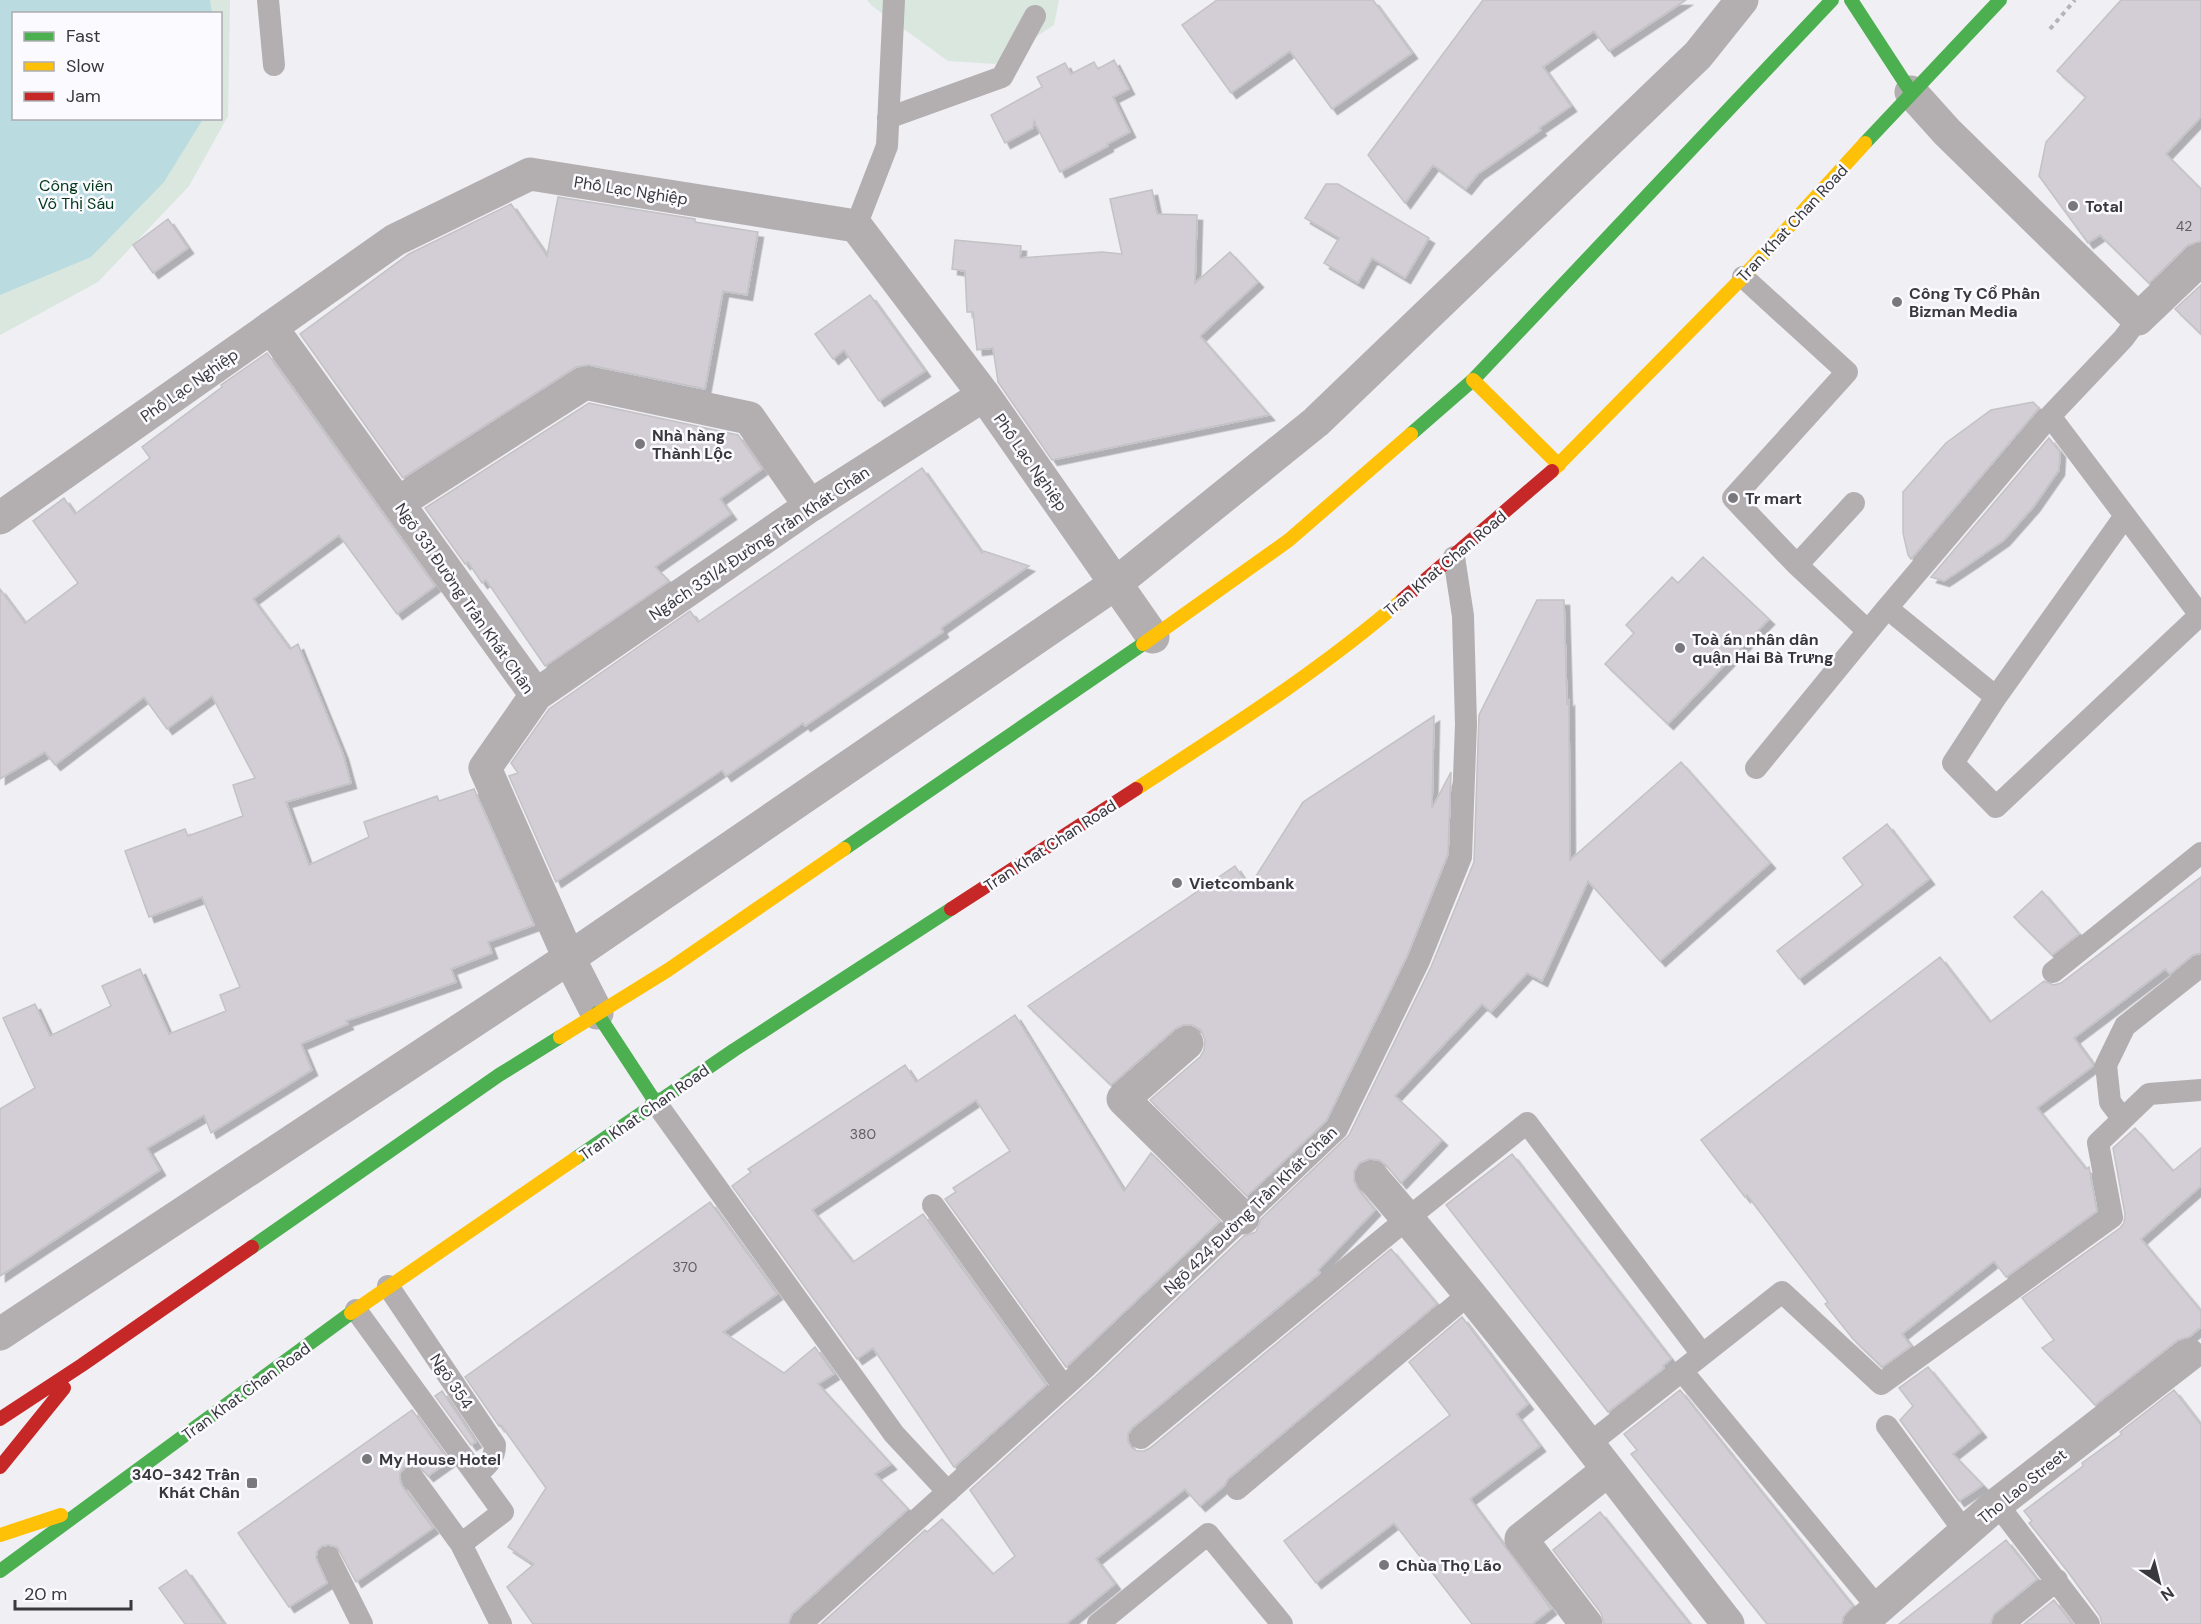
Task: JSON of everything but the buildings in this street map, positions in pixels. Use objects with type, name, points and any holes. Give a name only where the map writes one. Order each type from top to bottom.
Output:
[{"type":"main road","points":[[0,1419],[82,1365],[499,1075],[668,970],[1153,637],[1289,540],[1473,380],[1832,0]]},
{"type":"main road","points":[[1851,0],[1911,92]]},
{"type":"main road","name":"Tran Khat Chan Road","points":[[0,1571],[388,1286],[734,1050],[1271,701],[1365,632],[1559,465],[1743,277],[1911,92],[2000,0]]},
{"type":"main road","points":[[1473,380],[1559,465]]},
{"type":"main road","points":[[597,1013],[656,1103]]},
{"type":"main road","points":[[0,1467],[82,1365]]},
{"type":"main road","points":[[0,1535],[89,1505]]},
{"type":"street","points":[[0,1334],[569,958],[1115,584],[1316,422],[1698,55],[1742,0]]},
{"type":"street","points":[[1911,92],[1947,132],[2138,319],[2201,259]]},
{"type":"street","name":"Phố Lạc Nghiệp","points":[[0,518],[395,240],[530,174],[856,226],[984,394],[1153,637]]},
{"type":"street","name":"Ngõ 331 Đường Trần Khát Chân","points":[[271,327],[536,695],[485,768],[569,958],[597,1013]]},
{"type":"street","points":[[398,502],[585,383],[749,418],[810,506]]},
{"type":"street","name":"Ngách 331/4 Đường Trần Khát Chân","points":[[536,695],[810,506],[984,394]]},
{"type":"street","points":[[1187,1043],[1123,1099],[1243,1218]]},
{"type":"street","points":[[1372,1177],[1408,1218],[1599,1457],[1728,1624]]},
{"type":"street","name":"Tho Lao Street","points":[[1869,1616],[1997,1504],[2189,1355]]},
{"type":"street","points":[[1586,1624],[1521,1539],[1599,1457]]},
{"type":"lane","points":[[268,0],[274,65]]},
{"type":"lane","points":[[856,226],[887,146],[894,0]]},
{"type":"lane","points":[[888,118],[1002,77],[1035,16]]},
{"type":"lane","points":[[1743,277],[1847,372],[1733,498],[1797,565],[1868,631]]},
{"type":"lane","points":[[1756,768],[1887,608],[2050,416],[2123,339],[2138,319]]},
{"type":"lane","points":[[2050,416],[2200,615],[1996,807],[1953,763],[1996,697],[2125,516]]},
{"type":"lane","points":[[1797,565],[1854,503]]},
{"type":"lane","name":"Ngõ 424 Đường Trần Khát Chân","points":[[801,1624],[1064,1387],[1337,1129],[1419,961],[1461,857],[1466,724],[1463,616],[1454,557]]},
{"type":"lane","points":[[1887,608],[1996,697]]},
{"type":"lane","points":[[2053,972],[2201,853]]},
{"type":"lane","points":[[2123,1119],[2110,1102],[2106,1065],[2125,1026],[2201,966]]},
{"type":"lane","points":[[1599,1457],[1682,1371],[1782,1292],[1881,1384],[2112,1217],[2098,1143],[2149,1094],[2201,1090]]},
{"type":"lane","points":[[656,1103],[894,1434],[948,1492]]},
{"type":"lane","points":[[1141,1438],[1527,1123],[1702,1354]]},
{"type":"lane","points":[[933,1206],[1064,1387]]},
{"type":"lane","name":"Ngõ 354","points":[[388,1286],[495,1445],[495,1454],[488,1465],[476,1474]]},
{"type":"lane","points":[[1237,1489],[1469,1294]]},
{"type":"lane","points":[[356,1310],[503,1512],[461,1544]]},
{"type":"lane","points":[[1682,1371],[1869,1616]]},
{"type":"lane","points":[[1887,1426],[1965,1532]]},
{"type":"lane","points":[[412,1478],[461,1544],[501,1624]]},
{"type":"lane","points":[[1997,1504],[2089,1624]]},
{"type":"lane","points":[[1098,1624],[1208,1534],[1282,1624]]},
{"type":"lane","points":[[329,1558],[362,1624]]},
{"type":"lane","points":[[2003,1624],[2057,1580]]},
{"type":"path","points":[[2050,29],[2075,0]]},
{"type":"green space","name":"Công viên Võ Thị Sáu","points":[[0,0],[230,0],[228,116],[189,186],[98,282],[0,335]]},
{"type":"green space","points":[[867,0],[1059,0],[1054,25],[995,64],[948,61]]},
{"type":"water","name":"Công viên Võ Thị Sáu","points":[[0,0],[210,0],[212,12],[12,12],[12,120],[202,120],[164,182],[91,257],[0,295]]},
{"type":"traffic: fast","points":[[1411,434],[1473,380],[1832,0]]},
{"type":"traffic: fast","points":[[1851,0],[1911,92]]},
{"type":"traffic: fast","points":[[1865,143],[2000,0]]},
{"type":"traffic: fast","points":[[844,849],[1143,644]]},
{"type":"traffic: fast","points":[[576,1158],[734,1050],[951,909]]},
{"type":"traffic: fast","points":[[597,1013],[656,1103]]},
{"type":"traffic: fast","points":[[252,1247],[499,1075],[560,1037]]},
{"type":"traffic: fast","points":[[0,1571],[351,1313]]},
{"type":"traffic: slow","points":[[1552,471],[1743,277],[1865,143]]},
{"type":"traffic: slow","points":[[1473,380],[1559,465]]},
{"type":"traffic: slow","points":[[1143,644],[1289,540],[1411,434]]},
{"type":"traffic: slow","points":[[1136,789],[1306,675],[1403,599]]},
{"type":"traffic: slow","points":[[560,1037],[668,970],[844,849]]},
{"type":"traffic: slow","points":[[351,1313],[576,1158]]},
{"type":"traffic: slow","points":[[0,1535],[61,1515]]},
{"type":"traffic: jam","points":[[1403,599],[1552,471]]},
{"type":"traffic: jam","points":[[951,909],[1136,789]]},
{"type":"traffic: jam","points":[[0,1419],[252,1247]]},
{"type":"traffic: jam","points":[[0,1467],[64,1388]]},
{"type":"place","name":"Total","points":[[2073,206]]},
{"type":"place","name":"Công Ty Cổ Phần Bizman Media","points":[[1897,302]]},
{"type":"place","name":"Nhà hàng Thành Lộc","points":[[640,444]]},
{"type":"place","name":"Tr mart","points":[[1733,498]]},
{"type":"place","name":"Toà án nhân dân quận Hai Bà Trưng","points":[[1680,648]]},
{"type":"place","name":"Vietcombank","points":[[1177,883]]},
{"type":"place","name":"My House Hotel","points":[[367,1459]]},
{"type":"place","name":"340-342 Trần Khát Chân","points":[[252,1483]]},
{"type":"place","name":"Chùa Thọ Lão","points":[[1384,1565]]}]
